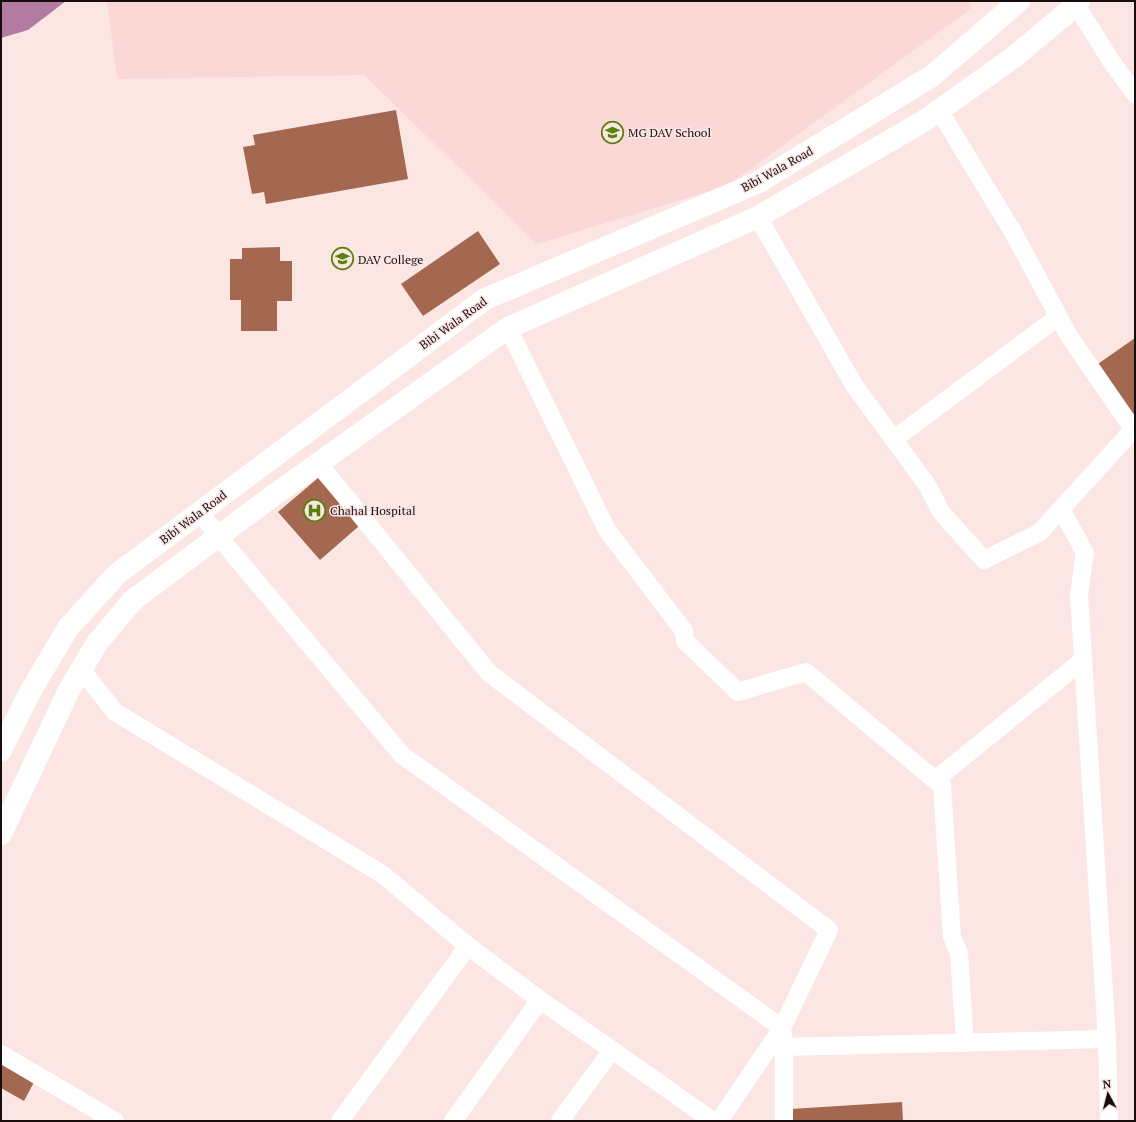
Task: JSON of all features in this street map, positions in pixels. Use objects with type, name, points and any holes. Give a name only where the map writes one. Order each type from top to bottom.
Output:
[{"type":"highway","name":"Bibi Wala Road","points":[[1,750],[30,692],[68,628],[117,574],[485,299],[757,183],[932,76],[1019,1]]},
{"type":"highway","points":[[1,834],[69,690],[97,643],[133,600],[318,463],[508,328],[758,217],[924,121],[1014,57],[1076,2]]},
{"type":"street","points":[[1076,2],[1111,61],[1135,94]]},
{"type":"street","points":[[758,217],[854,385],[927,484],[941,512],[984,560],[1039,533],[1134,431],[1069,336],[1013,232],[939,110]]},
{"type":"street","points":[[894,439],[1058,317]]},
{"type":"street","points":[[508,328],[607,530],[684,631],[685,640],[738,692],[806,672],[942,786],[952,937],[959,953],[965,1042]]},
{"type":"street","points":[[318,463],[489,673],[829,930],[782,1028],[719,1121]]},
{"type":"street","points":[[1061,509],[1085,553],[1079,595],[1107,1039],[1110,1121]]},
{"type":"street","points":[[200,512],[218,536],[402,755],[782,1028],[784,1047],[784,1121]]},
{"type":"street","points":[[935,780],[1083,660]]},
{"type":"street","points":[[81,669],[114,712],[382,874],[468,946],[540,1000],[713,1121]]},
{"type":"street","points":[[340,1121],[468,946]]},
{"type":"street","points":[[453,1121],[540,1000]]},
{"type":"street","points":[[784,1047],[1107,1039]]},
{"type":"street","points":[[560,1121],[612,1050]]},
{"type":"street","points":[[1,1054],[115,1121]]},
{"type":"shaded area","points":[[1,1],[66,1],[28,30],[1,38]]},
{"type":"shaded area","name":"MG DAV School","points":[[107,1],[969,1],[972,8],[727,186],[537,244],[364,75],[117,79]]},
{"type":"building","points":[[396,110],[408,179],[266,204],[264,192],[252,194],[243,147],[255,145],[253,135]]},
{"type":"building","points":[[478,231],[500,264],[423,316],[401,284]]},
{"type":"building","points":[[280,247],[280,261],[292,261],[292,301],[277,301],[277,331],[241,331],[241,300],[230,300],[230,259],[242,259],[242,248]]},
{"type":"building","points":[[1135,338],[1135,416],[1095,366]]},
{"type":"building","points":[[318,478],[359,526],[320,560],[278,512]]},
{"type":"building","points":[[1,1064],[34,1082],[24,1101],[1,1088]]},
{"type":"building","points":[[902,1102],[903,1121],[792,1121],[791,1109]]},
{"type":"place","name":"MG DAV School","points":[[612,132]]},
{"type":"place","name":"DAV College","points":[[343,259]]},
{"type":"place","name":"Chahal Hospital","points":[[314,510]]}]
